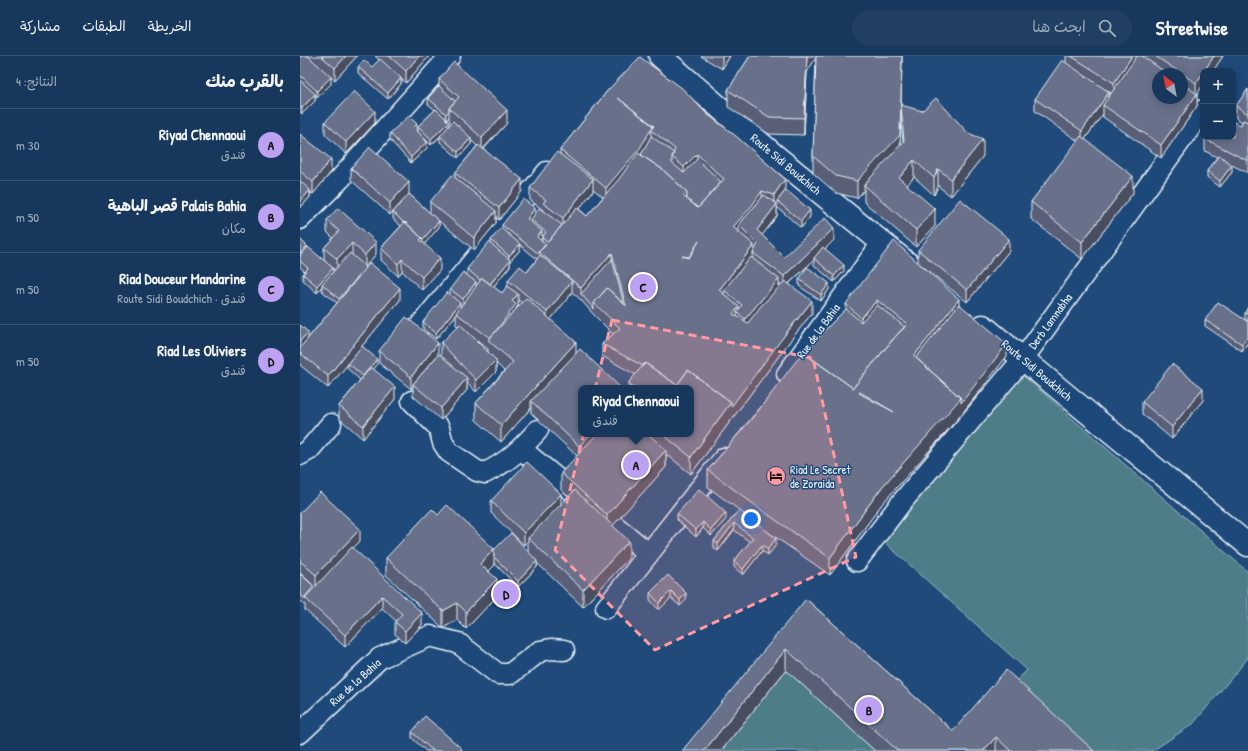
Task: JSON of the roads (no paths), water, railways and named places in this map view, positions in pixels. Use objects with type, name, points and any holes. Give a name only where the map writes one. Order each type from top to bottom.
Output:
[{"type":"street","name":"Route Sidi Boudchich","points":[[660,56],[773,154],[925,278]]},
{"type":"street","name":"Route Sidi Boudchich","points":[[968,313],[1248,545]]},
{"type":"lane","points":[[300,220],[340,179],[450,56]]},
{"type":"lane","name":"Derb Lamnabha","points":[[857,561],[901,503],[1023,359],[1200,114]]},
{"type":"lane","points":[[418,328],[559,156]]},
{"type":"lane","name":"Rue de la Bahia","points":[[777,389],[882,242]]},
{"type":"lane","points":[[412,401],[439,428],[443,443],[449,452],[477,471],[485,473],[495,468],[521,449],[538,430]]},
{"type":"lane","points":[[300,455],[309,450],[331,424]]},
{"type":"lane","points":[[606,608],[735,445]]},
{"type":"lane","points":[[521,449],[648,553]]},
{"type":"lane","name":"Rue de la Bahia","points":[[300,733],[380,658],[430,636],[458,643],[498,674],[510,674],[540,651],[551,649],[564,650]]},
{"type":"place","name":"Riad Douceur Mandarine","points":[[643,287]]},
{"type":"place","name":"Riyad Chennaoui","points":[[636,465]]},
{"type":"place","name":"Riad Le Secret de Zoraida","points":[[776,476]]},
{"type":"place","name":"Riad Les Oliviers","points":[[506,594]]},
{"type":"place","name":"Palais Bahia قصر الباهية","points":[[869,710]]}]
